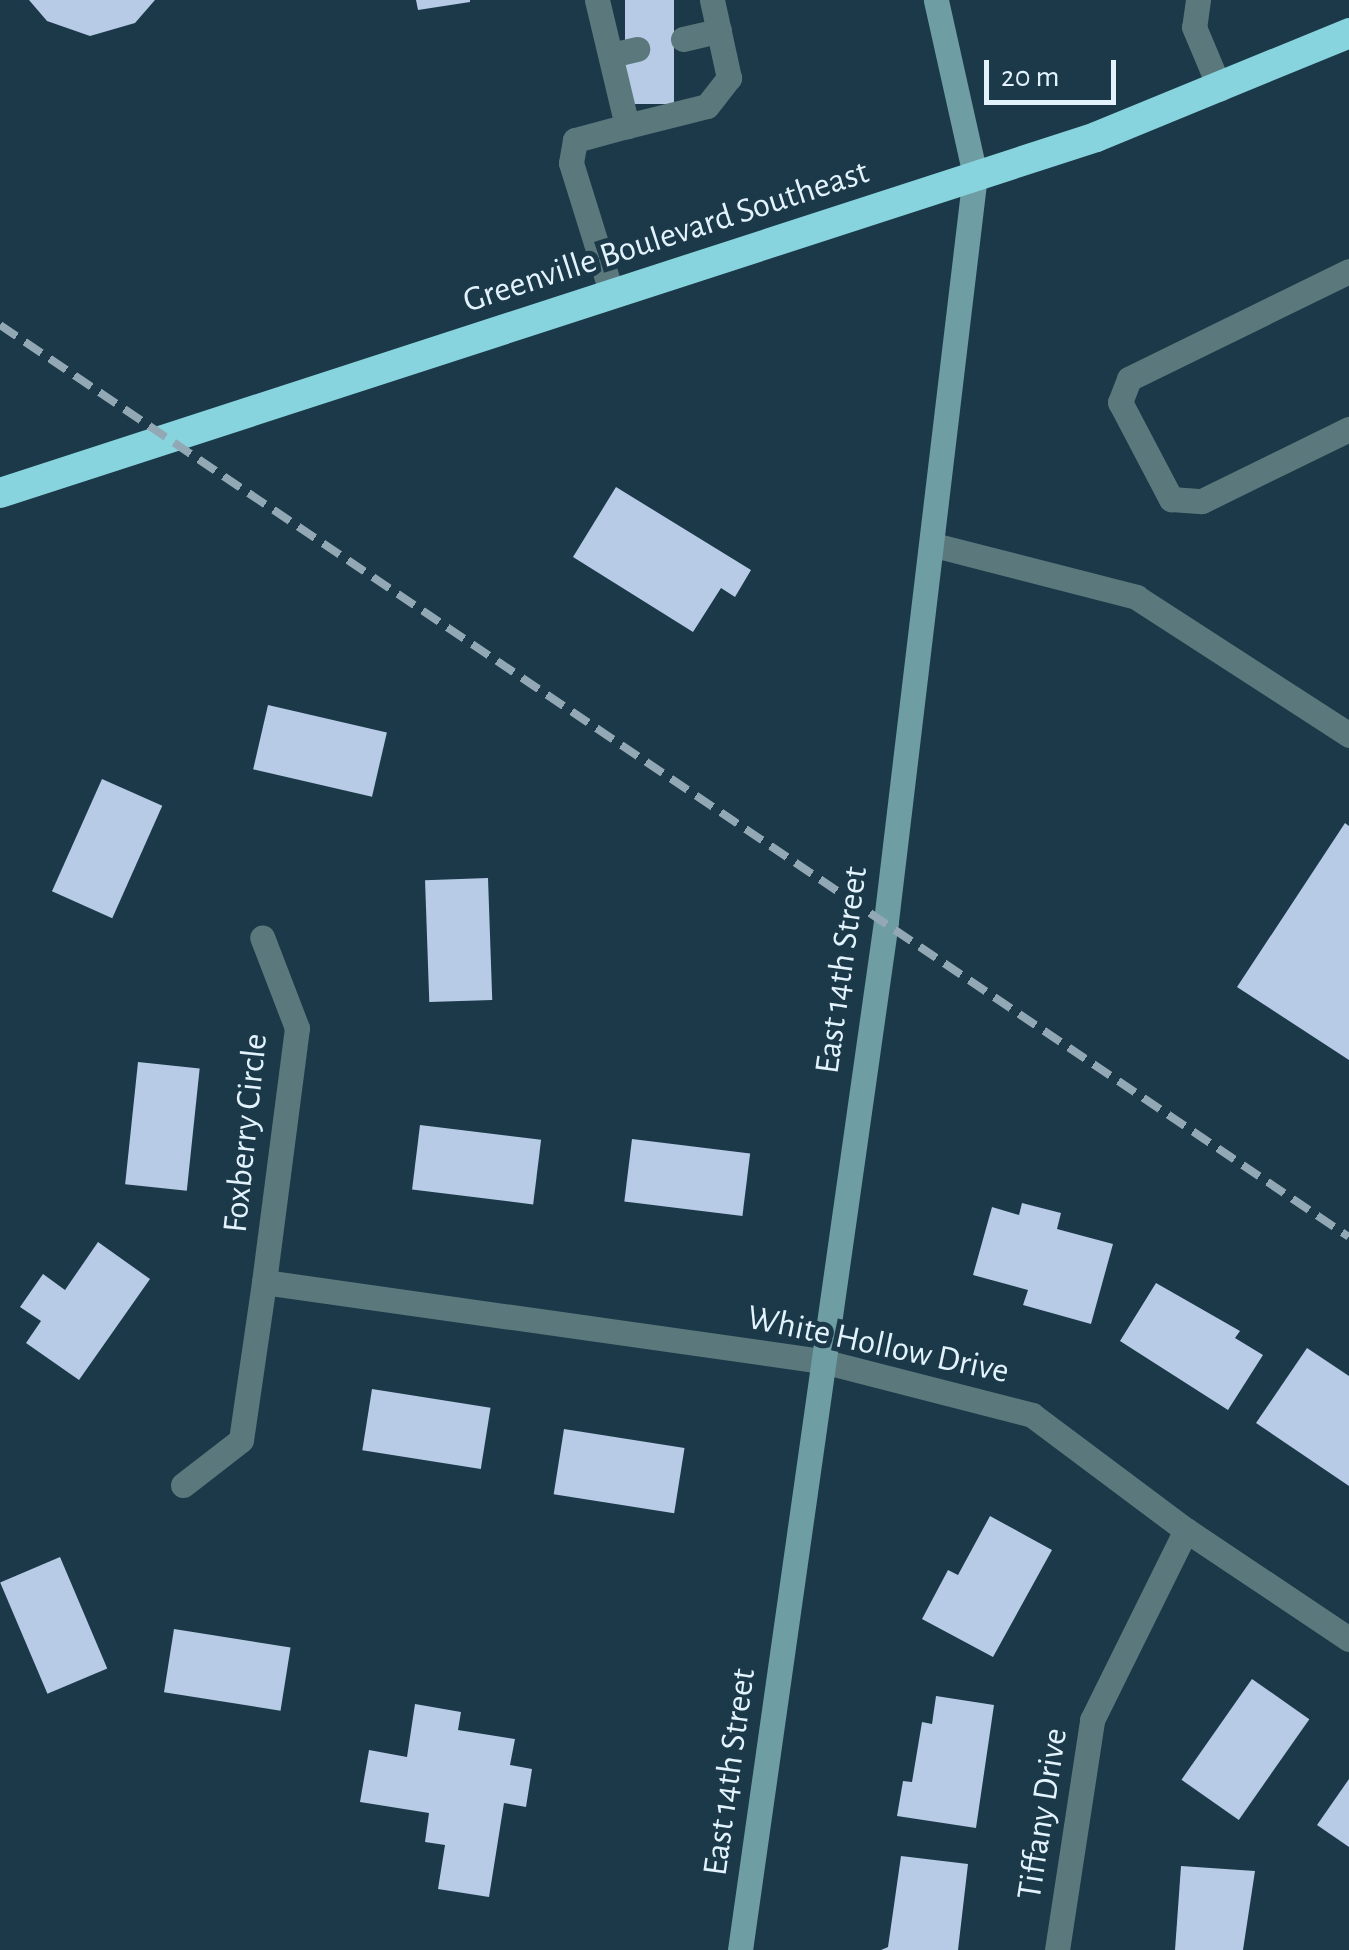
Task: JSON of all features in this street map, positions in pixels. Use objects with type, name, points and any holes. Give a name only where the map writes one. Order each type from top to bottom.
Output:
[{"type":"highway","name":"Greenville Boulevard Southeast","points":[[0,493],[975,174],[1220,90],[1349,35]]},
{"type":"street","points":[[596,0],[627,126]]},
{"type":"street","points":[[612,295],[571,164],[575,140],[707,106],[729,78],[712,0]]},
{"type":"street","name":"East 14th Street","points":[[740,1950],[934,545],[975,174],[936,0]]},
{"type":"street","points":[[1198,0],[1194,26],[1220,90]]},
{"type":"street","points":[[683,39],[719,31]]},
{"type":"street","points":[[611,55],[637,49]]},
{"type":"street","points":[[1349,270],[1129,380],[1120,402],[1172,498],[1202,501],[1349,429]]},
{"type":"street","points":[[934,545],[1136,597],[1349,735]]},
{"type":"street","name":"Foxberry Circle","points":[[183,1485],[241,1440],[264,1282],[297,1028],[262,936]]},
{"type":"street","name":"White Hollow Drive","points":[[264,1282],[822,1361],[1032,1415],[1186,1530],[1349,1639]]},
{"type":"street","name":"Tiffany Drive","points":[[1057,1950],[1092,1720],[1186,1530]]},
{"type":"building","points":[[29,0],[155,0],[135,23],[90,36],[47,21]]},
{"type":"building","points":[[416,0],[470,0],[470,2],[418,10]]},
{"type":"building","points":[[625,0],[674,0],[674,104],[625,104]]},
{"type":"building","points":[[616,487],[751,570],[735,597],[721,588],[693,632],[573,557]]},
{"type":"building","points":[[268,705],[387,732],[372,797],[253,769]]},
{"type":"building","points":[[102,779],[162,806],[112,918],[52,891]]},
{"type":"building","points":[[1345,823],[1349,826],[1349,1060],[1237,987]]},
{"type":"building","points":[[488,878],[492,1000],[429,1002],[425,880]]},
{"type":"building","points":[[138,1062],[200,1068],[187,1191],[125,1184]]},
{"type":"building","points":[[420,1125],[541,1140],[533,1204],[412,1190]]},
{"type":"building","points":[[632,1139],[750,1154],[742,1216],[624,1202]]},
{"type":"building","points":[[1022,1203],[1061,1213],[1057,1229],[1113,1244],[1091,1324],[1023,1305],[1028,1290],[973,1275],[992,1207],[1019,1215]]},
{"type":"building","points":[[98,1242],[150,1279],[79,1380],[26,1343],[41,1321],[20,1307],[43,1274],[65,1290]]},
{"type":"building","points":[[1156,1283],[1240,1331],[1235,1338],[1263,1355],[1228,1410],[1120,1341]]},
{"type":"building","points":[[1307,1348],[1349,1376],[1349,1486],[1256,1423]]},
{"type":"building","points":[[372,1389],[491,1408],[481,1469],[362,1450]]},
{"type":"building","points":[[564,1429],[684,1448],[674,1513],[554,1494]]},
{"type":"building","points":[[990,1516],[1052,1550],[993,1657],[922,1619],[948,1570],[958,1575]]},
{"type":"building","points":[[60,1557],[107,1668],[47,1694],[0,1582]]},
{"type":"building","points":[[174,1629],[291,1647],[281,1711],[164,1692]]},
{"type":"building","points":[[1252,1679],[1309,1719],[1239,1820],[1181,1780]]},
{"type":"building","points":[[936,1696],[994,1705],[976,1828],[897,1816],[903,1781],[912,1782],[922,1722],[932,1724]]},
{"type":"building","points":[[415,1704],[461,1712],[458,1730],[515,1739],[510,1765],[532,1769],[526,1807],[504,1803],[489,1897],[438,1889],[445,1845],[425,1842],[429,1813],[360,1802],[369,1750],[407,1757]]},
{"type":"building","points":[[1349,1779],[1349,1847],[1317,1825]]},
{"type":"building","points":[[901,1856],[968,1864],[958,1950],[881,1950],[888,1947]]},
{"type":"building","points":[[1181,1866],[1255,1871],[1243,1950],[1175,1950]]},
{"type":"railway","points":[[0,325],[1349,1237]]}]
